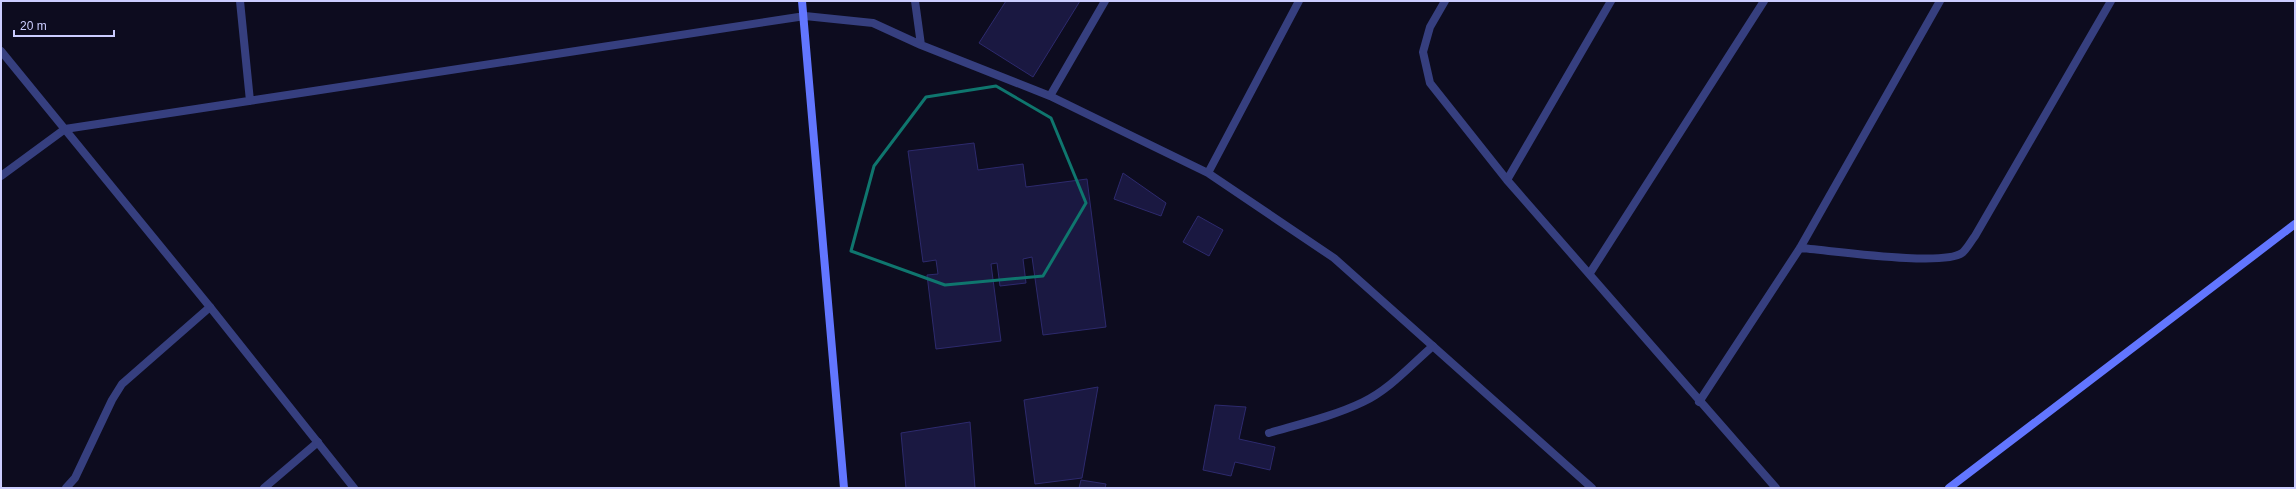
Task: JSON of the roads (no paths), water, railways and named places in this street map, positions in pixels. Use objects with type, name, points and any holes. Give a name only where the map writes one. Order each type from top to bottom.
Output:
[{"type":"street","points":[[240,1],[250,101]]},
{"type":"street","points":[[802,1],[805,16],[844,488]]},
{"type":"street","points":[[915,1],[921,45]]},
{"type":"street","points":[[1050,96],[1105,1]]},
{"type":"street","points":[[1208,173],[1299,1]]},
{"type":"street","points":[[1445,1],[1430,27],[1423,52],[1430,82],[1507,180],[1590,274],[1699,402],[1776,488]]},
{"type":"street","points":[[1507,180],[1611,1]]},
{"type":"street","points":[[1590,274],[1764,1]]},
{"type":"street","points":[[1699,402],[1800,248],[1940,1]]},
{"type":"street","points":[[1800,248],[1940,259],[1962,253],[1975,236],[2111,1]]},
{"type":"street","points":[[1,176],[65,129],[805,16],[873,23],[921,45],[1050,96],[1208,173],[1334,258],[1592,488]]},
{"type":"street","points":[[1,51],[210,307],[354,488]]},
{"type":"street","points":[[1949,488],[2295,224]]},
{"type":"street","points":[[66,488],[75,478],[112,400],[122,384],[210,307]]},
{"type":"street","points":[[1269,432],[1322,418],[1364,402],[1383,389],[1433,346]]},
{"type":"street","points":[[264,488],[318,442]]}]
